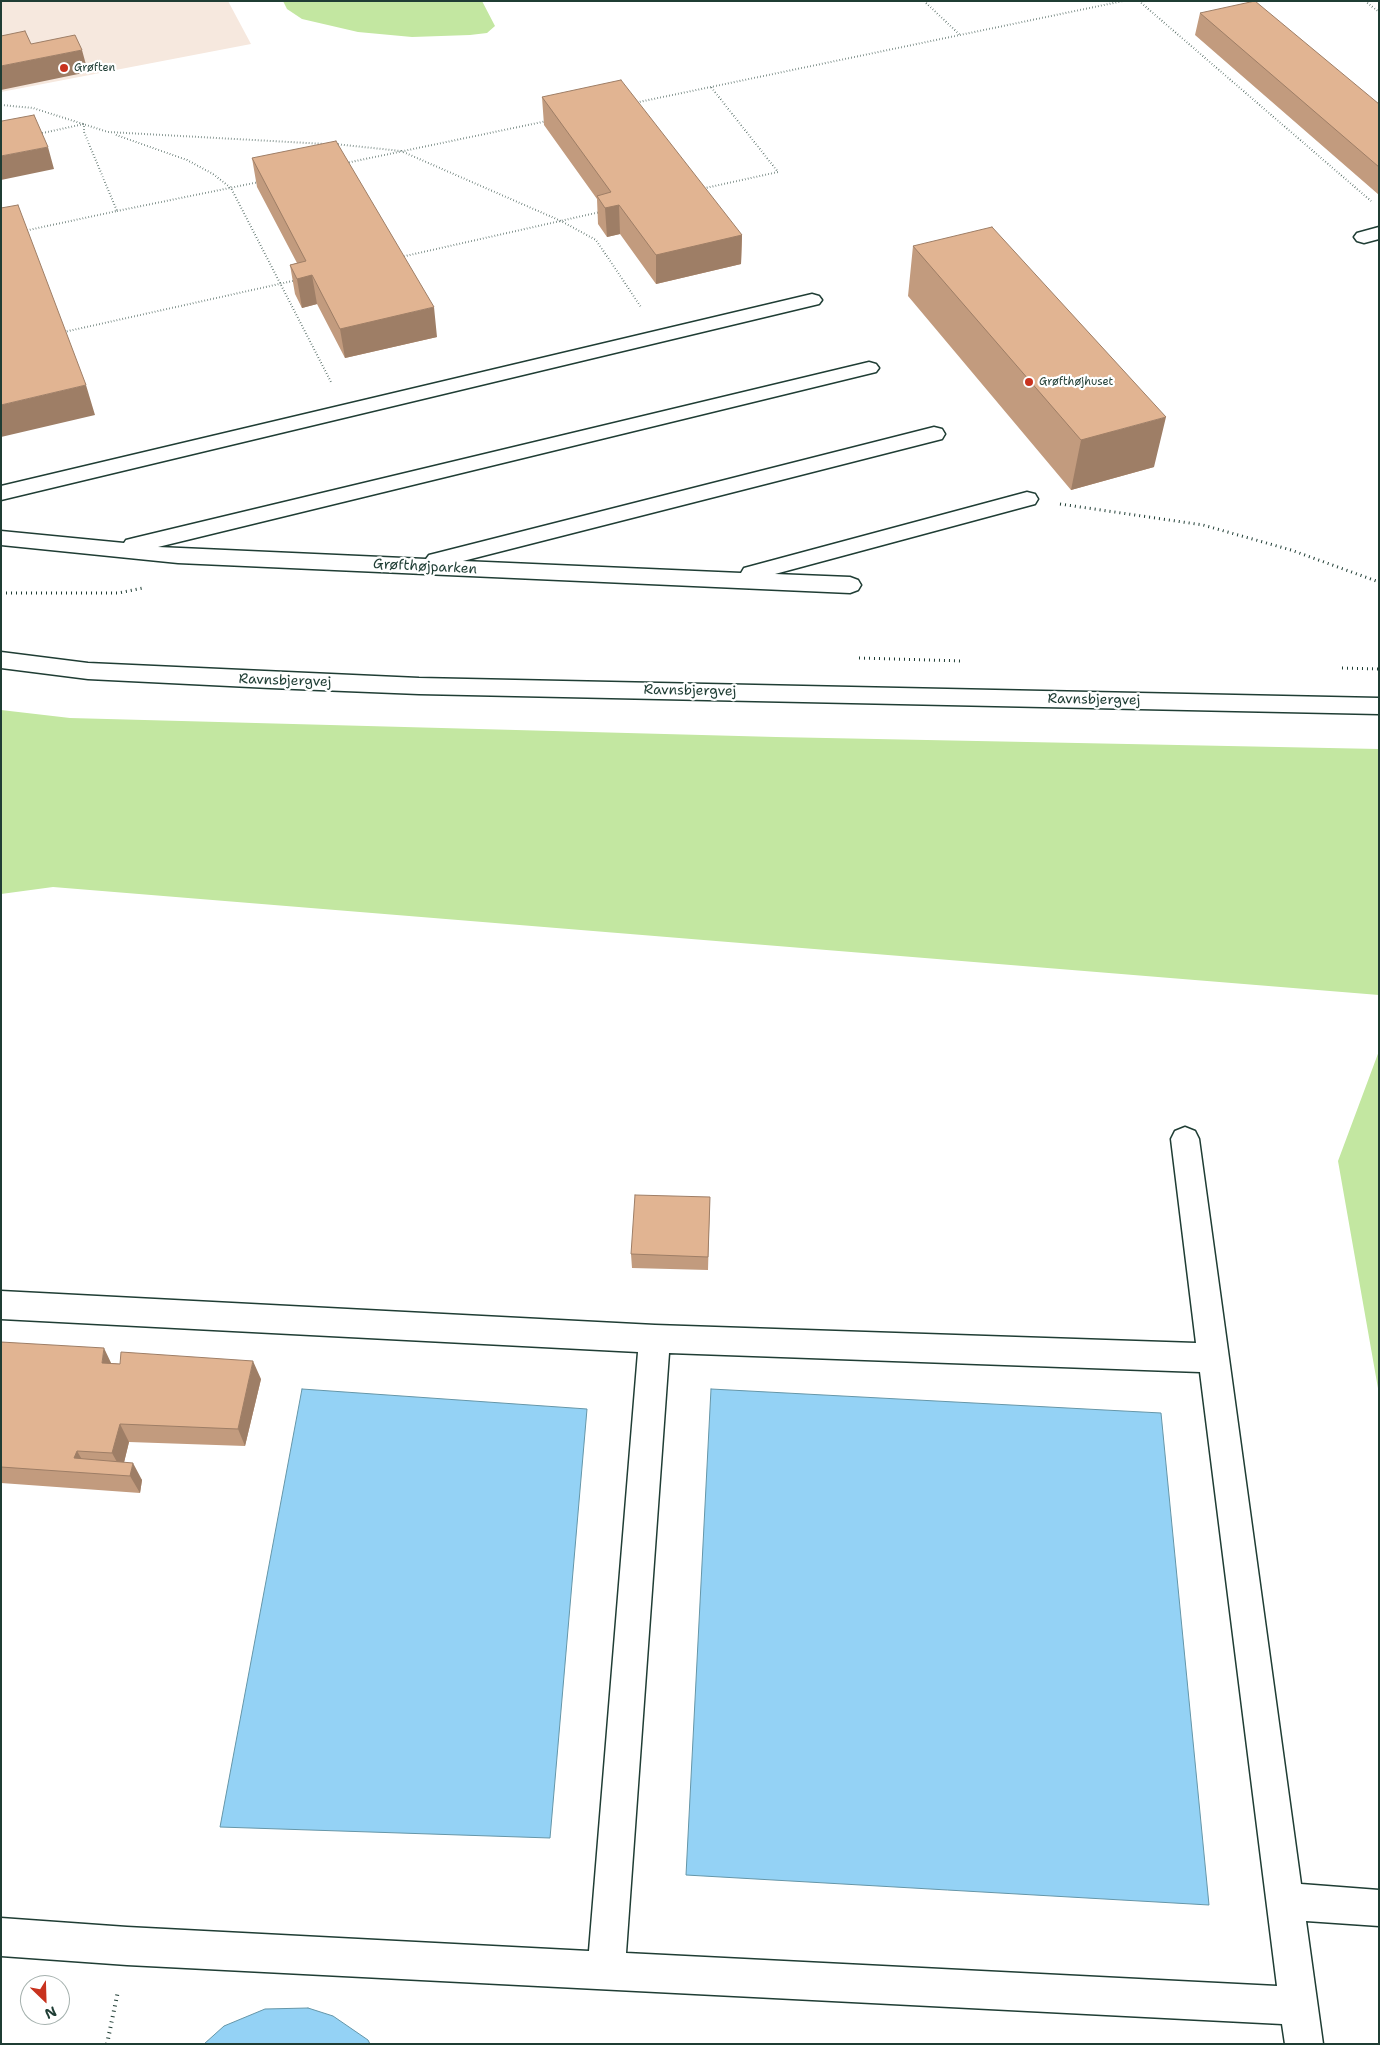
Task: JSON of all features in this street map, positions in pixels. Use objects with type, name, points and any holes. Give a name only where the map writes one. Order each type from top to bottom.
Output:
[{"type":"street","points":[[1,493],[812,300]]},
{"type":"street","points":[[113,550],[869,368]]},
{"type":"street","points":[[409,567],[934,434]]},
{"type":"street","points":[[724,581],[1027,499]]},
{"type":"street","name":"Grøfthøjparken","points":[[1,538],[178,556],[850,585]]},
{"type":"street","name":"Ravnsbjergvej","points":[[1,660],[88,671],[410,685],[1379,706]]},
{"type":"street","points":[[1185,1139],[1304,2044]]},
{"type":"street","points":[[1,1305],[655,1339],[1213,1358]]},
{"type":"street","points":[[606,1970],[655,1339]]},
{"type":"street","points":[[1285,1901],[1379,1908]]},
{"type":"street","points":[[1,1937],[127,1946],[1299,2006]]},
{"type":"path","points":[[924,1],[960,35]]},
{"type":"path","points":[[634,103],[1123,1]]},
{"type":"path","points":[[1138,1],[1371,201]]},
{"type":"path","points":[[1365,1],[1379,12]]},
{"type":"path","points":[[696,190],[778,172],[711,87]]},
{"type":"path","points":[[1,105],[33,108],[187,160],[213,174],[231,188],[282,284],[345,411]]},
{"type":"path","points":[[344,164],[556,119]]},
{"type":"path","points":[[34,135],[84,124]]},
{"type":"path","points":[[84,124],[84,132],[118,211]]},
{"type":"path","points":[[108,132],[368,146],[401,151],[561,221],[596,240],[660,336]]},
{"type":"path","points":[[21,232],[259,182]]},
{"type":"path","points":[[392,259],[605,211]]},
{"type":"path","points":[[63,332],[305,279]]},
{"type":"path","points":[[1027,499],[1203,525],[1291,550],[1379,582]]},
{"type":"path","points":[[1,593],[118,593],[147,587],[166,579],[178,556]]},
{"type":"path","points":[[853,658],[970,661]]},
{"type":"path","points":[[1339,668],[1379,669]]},
{"type":"path","points":[[107,2044],[127,1946]]},
{"type":"shaded area","name":"Grøften","points":[[1,1],[228,1],[251,44],[1,92]]},
{"type":"green space","points":[[283,1],[482,1],[495,26],[487,33],[470,35],[412,37],[358,32],[302,19],[287,9]]},
{"type":"green space","points":[[1,710],[70,718],[776,737],[1379,749],[1379,995],[53,887],[1,894]]},
{"type":"green space","points":[[1379,1051],[1379,1394],[1338,1161]]},
{"type":"water","points":[[302,1389],[587,1409],[550,1838],[220,1827]]},
{"type":"water","points":[[711,1389],[1161,1413],[1209,1905],[686,1875]]},
{"type":"water","points":[[308,2008],[333,2016],[368,2040],[370,2044],[204,2044],[224,2026],[265,2009]]},
{"type":"building","points":[[1255,1],[1379,104],[1379,167],[1200,13]]},
{"type":"building","points":[[25,31],[31,44],[75,35],[82,50],[1,66],[1,36]]},
{"type":"building","points":[[621,80],[742,235],[656,255],[619,205],[605,208],[597,196],[611,192],[542,97]]},
{"type":"building","points":[[34,115],[48,147],[1,156],[1,120]]},
{"type":"building","points":[[336,141],[434,307],[340,329],[312,275],[297,279],[290,265],[306,261],[252,158]]},
{"type":"building","points":[[18,205],[86,385],[1,405],[1,208]]},
{"type":"building","points":[[992,227],[1166,417],[1081,440],[913,246]]},
{"type":"building","points":[[635,1195],[710,1197],[708,1257],[631,1254]]},
{"type":"building","points":[[1,1342],[104,1348],[102,1363],[120,1364],[121,1352],[253,1361],[238,1429],[120,1424],[112,1453],[77,1451],[74,1458],[133,1463],[130,1476],[1,1467]]},
{"type":"place","name":"Grøften","points":[[64,68]]},
{"type":"place","name":"Grøfthøjhuset","points":[[1029,382]]}]
